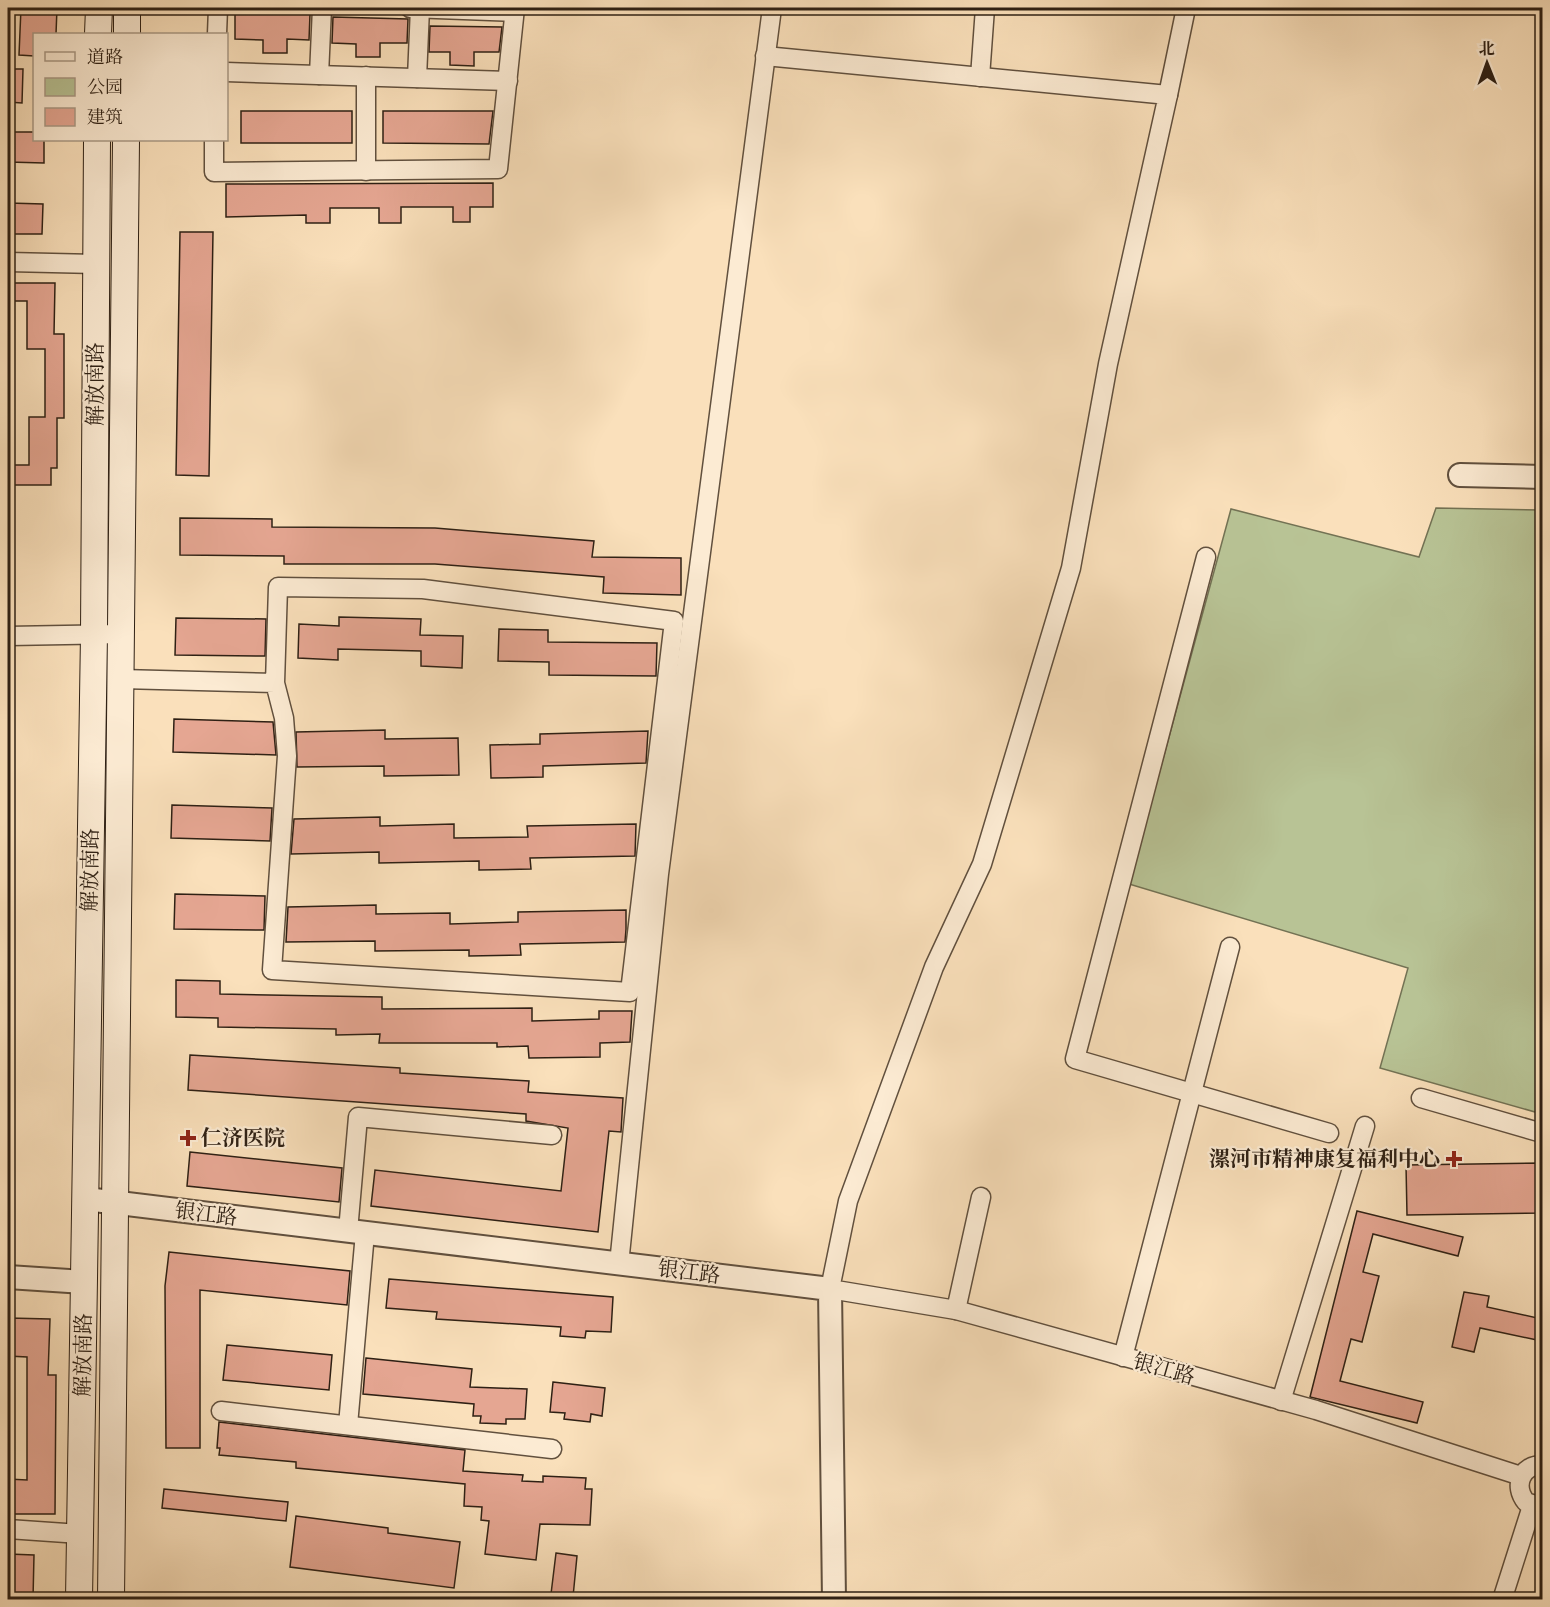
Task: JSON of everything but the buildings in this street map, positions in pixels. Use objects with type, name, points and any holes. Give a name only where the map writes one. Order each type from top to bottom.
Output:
[{"type":"main road","points":[[98,33],[99,8]]},
{"type":"main road","points":[[127,8],[127,33]]},
{"type":"main road","name":"解放南路","points":[[79,1599],[94,634],[97,141]]},
{"type":"main road","name":"解放南路","points":[[111,1599],[126,141]]},
{"type":"street","points":[[217,33],[218,8]]},
{"type":"street","points":[[320,75],[322,8]]},
{"type":"street","points":[[214,141],[214,172],[498,169],[514,10],[410,8]]},
{"type":"street","points":[[417,78],[420,8]]},
{"type":"street","points":[[618,1264],[659,874],[772,8]]},
{"type":"street","points":[[980,77],[985,8]]},
{"type":"street","points":[[834,1599],[830,1289],[848,1201],[934,967],[982,864],[1071,567],[1108,364],[1186,8]]},
{"type":"street","points":[[765,56],[1168,95]]},
{"type":"street","points":[[228,72],[508,81]]},
{"type":"street","points":[[366,76],[366,171]]},
{"type":"street","points":[[8,262],[96,264]]},
{"type":"street","points":[[1460,475],[1542,477]]},
{"type":"street","points":[[1206,557],[1075,1059],[1329,1133]]},
{"type":"street","points":[[278,587],[423,589],[674,621],[630,992],[272,970],[287,756],[284,718],[275,683],[278,587]]},
{"type":"street","points":[[8,636],[122,634]]},
{"type":"street","points":[[122,679],[275,683]]},
{"type":"street","points":[[1123,1357],[1230,947]]},
{"type":"street","points":[[1421,1098],[1542,1133]]},
{"type":"street","points":[[348,1425],[357,1232],[358,1117],[552,1135]]},
{"type":"street","points":[[1281,1401],[1365,1126]]},
{"type":"street","points":[[956,1310],[981,1197]]},
{"type":"street","name":"银江路","points":[[86,1199],[830,1289],[956,1310],[1316,1410],[1521,1476]]},
{"type":"street","points":[[8,1277],[84,1282]]},
{"type":"street","points":[[221,1411],[552,1449]]},
{"type":"street","points":[[1502,1599],[1537,1507],[1521,1497],[1519,1490],[1521,1476],[1532,1466],[1542,1465]]},
{"type":"street","points":[[8,1529],[80,1534]]},
{"type":"green space","points":[[1436,508],[1542,510],[1542,1114],[1380,1068],[1408,968],[1129,884],[1231,509],[1419,557]]},
{"type":"place","name":"仁济医院","points":[[188,1138]]},
{"type":"place","name":"漯河市精神康复福利中心","points":[[1454,1159]]}]
